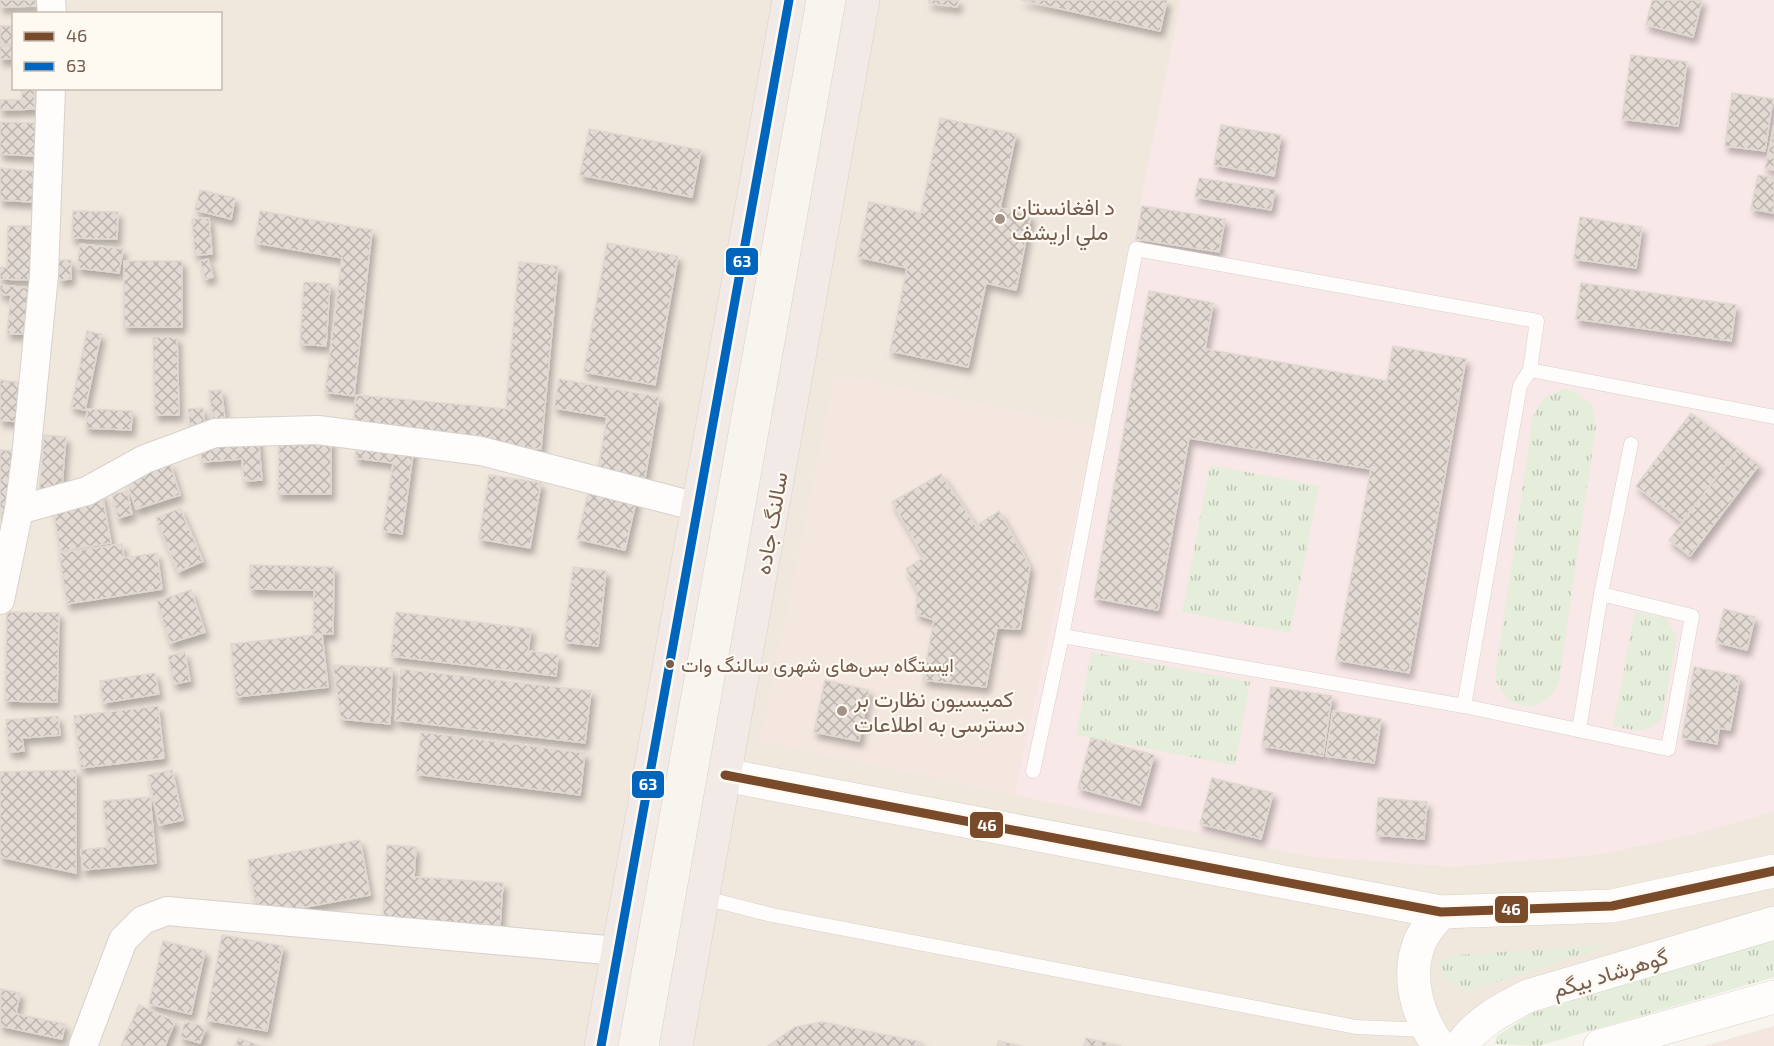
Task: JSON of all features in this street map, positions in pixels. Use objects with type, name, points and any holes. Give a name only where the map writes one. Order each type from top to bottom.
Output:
[{"type":"highway","points":[[601,1046],[789,0]]},
{"type":"highway","name":"سالنگ جاده","points":[[676,1046],[863,0]]},
{"type":"street","points":[[0,600],[19,510],[44,274],[51,90]]},
{"type":"street","points":[[19,510],[87,491],[145,459],[215,433],[318,430],[481,451],[698,507]]},
{"type":"street","points":[[725,775],[1441,912],[1612,906],[1774,871]]},
{"type":"street","points":[[83,1046],[123,940],[143,920],[167,911],[618,951]]},
{"type":"street","points":[[1433,1038],[1415,992],[1414,962],[1422,938],[1441,912]]},
{"type":"street","name":"گوهرشاد بیگم","points":[[1461,1046],[1468,1036],[1494,1014],[1528,996],[1774,923]]},
{"type":"street","points":[[1600,1046],[1774,997]]},
{"type":"lane","points":[[1033,771],[1062,636],[1136,249],[1537,321],[1530,370],[1520,386],[1464,706]]},
{"type":"lane","points":[[1530,370],[1774,417]]},
{"type":"lane","points":[[1579,730],[1601,594],[1631,444]]},
{"type":"lane","points":[[1062,636],[1464,706],[1668,749],[1692,616],[1601,594]]},
{"type":"lane","points":[[701,897],[772,915],[1356,1027],[1433,1038]]},
{"type":"shaded area","points":[[0,0],[789,0],[601,1046],[0,1046]]},
{"type":"shaded area","points":[[863,0],[1774,0],[1774,923],[1528,996],[1461,1046],[676,1046]]},
{"type":"shaded area","points":[[1181,0],[1774,0],[1774,812],[1688,836],[1598,855],[1454,867],[1311,857],[1014,795],[1095,427]]},
{"type":"shaded area","points":[[835,374],[1095,427],[1014,795],[760,741]]},
{"type":"shaded area","points":[[1774,1026],[1774,1046],[1704,1046]]},
{"type":"green space","points":[[1564,389],[1575,391],[1592,405],[1596,426],[1559,680],[1551,695],[1545,700],[1532,706],[1524,706],[1508,700],[1496,681],[1496,670],[1533,417],[1543,398]]},
{"type":"green space","points":[[1210,465],[1319,486],[1290,633],[1182,612]]},
{"type":"green space","points":[[1635,612],[1666,618],[1677,637],[1662,718],[1651,727],[1640,730],[1613,726]]},
{"type":"green space","points":[[1091,652],[1250,682],[1235,765],[1076,735]]},
{"type":"green space","points":[[1774,939],[1774,977],[1538,1046],[1495,1044],[1497,1036],[1532,1013]]},
{"type":"green space","points":[[1615,944],[1470,990],[1449,981],[1442,973],[1440,961],[1457,955]]},
{"type":"building","points":[[0,0],[36,0],[36,6],[0,7]]},
{"type":"building","points":[[929,0],[959,0],[957,7],[929,3]]},
{"type":"building","points":[[1021,0],[1167,0],[1160,31]]},
{"type":"building","points":[[1652,0],[1702,0],[1693,37],[1646,25]]},
{"type":"building","points":[[0,26],[12,26],[12,44],[0,44]]},
{"type":"building","points":[[0,46],[12,46],[12,59],[0,59]]},
{"type":"building","points":[[1631,55],[1687,62],[1678,126],[1622,119]]},
{"type":"building","points":[[22,90],[34,90],[35,109],[0,110],[0,100],[22,100]]},
{"type":"building","points":[[1732,93],[1773,99],[1765,151],[1725,146]]},
{"type":"building","points":[[940,118],[1016,134],[1000,208],[1031,215],[1016,290],[986,283],[968,367],[890,351],[907,268],[858,257],[869,202],[921,213]]},
{"type":"building","points":[[0,122],[36,123],[35,156],[0,154]]},
{"type":"building","points":[[1221,125],[1281,135],[1274,176],[1214,165]]},
{"type":"building","points":[[1774,126],[1774,170],[1765,168]]},
{"type":"building","points":[[589,129],[701,150],[692,197],[580,175]]},
{"type":"building","points":[[0,168],[34,171],[32,202],[0,200]]},
{"type":"building","points":[[1758,175],[1774,178],[1774,213],[1751,209]]},
{"type":"building","points":[[1199,178],[1275,190],[1271,210],[1195,197]]},
{"type":"building","points":[[200,190],[235,198],[231,219],[195,210]]},
{"type":"building","points":[[1142,206],[1225,219],[1219,252],[1136,239]]},
{"type":"building","points":[[73,211],[118,212],[117,239],[72,238]]},
{"type":"building","points":[[260,211],[372,230],[354,396],[325,392],[342,258],[255,243]]},
{"type":"building","points":[[1580,217],[1642,227],[1636,268],[1574,259]]},
{"type":"building","points":[[209,218],[212,254],[195,255],[192,219]]},
{"type":"building","points":[[8,226],[35,226],[33,280],[0,279],[0,267],[7,268]]},
{"type":"building","points":[[607,243],[678,256],[655,385],[584,372]]},
{"type":"building","points":[[80,244],[123,249],[119,273],[77,268]]},
{"type":"building","points":[[208,259],[213,277],[205,279],[200,261]]},
{"type":"building","points":[[58,260],[71,260],[71,279],[59,280]]},
{"type":"building","points":[[124,261],[182,261],[182,327],[124,327]]},
{"type":"building","points":[[519,262],[558,266],[541,449],[353,431],[356,395],[506,409]]},
{"type":"building","points":[[304,282],[330,284],[326,346],[300,344]]},
{"type":"building","points":[[1581,283],[1736,305],[1731,341],[1576,319]]},
{"type":"building","points":[[0,285],[36,289],[32,335],[7,333],[11,295],[0,294]]},
{"type":"building","points":[[1149,291],[1213,303],[1205,349],[1387,381],[1393,346],[1466,359],[1409,673],[1336,660],[1371,469],[1189,438],[1158,610],[1094,598]]},
{"type":"building","points":[[87,331],[101,334],[85,410],[71,407]]},
{"type":"building","points":[[153,337],[177,337],[179,415],[155,415]]},
{"type":"building","points":[[559,379],[659,397],[644,484],[597,476],[607,417],[554,408]]},
{"type":"building","points":[[0,380],[23,383],[19,422],[0,420]]},
{"type":"building","points":[[221,390],[226,425],[214,426],[209,391]]},
{"type":"building","points":[[203,408],[206,436],[191,438],[188,409]]},
{"type":"building","points":[[87,409],[132,411],[131,430],[86,428]]},
{"type":"building","points":[[1691,413],[1738,449],[1682,522],[1636,486]]},
{"type":"building","points":[[44,435],[66,437],[61,497],[39,495]]},
{"type":"building","points":[[258,435],[262,480],[244,481],[242,459],[202,462],[200,440]]},
{"type":"building","points":[[279,438],[331,439],[331,494],[278,494]]},
{"type":"building","points":[[358,439],[414,447],[402,534],[383,531],[393,463],[355,458]]},
{"type":"building","points":[[1738,449],[1759,465],[1690,556],[1669,540]]},
{"type":"building","points":[[0,450],[13,451],[6,514],[0,514]]},
{"type":"building","points":[[170,463],[180,495],[136,509],[125,478]]},
{"type":"building","points":[[941,474],[976,526],[999,511],[1030,567],[1020,629],[997,628],[986,687],[923,680],[934,620],[916,614],[917,590],[906,569],[924,557],[892,502]]},
{"type":"building","points":[[489,475],[541,483],[530,548],[479,539]]},
{"type":"building","points":[[590,486],[637,497],[625,550],[577,539]]},
{"type":"building","points":[[127,491],[132,514],[118,518],[112,494]]},
{"type":"building","points":[[102,493],[111,543],[60,551],[52,502]]},
{"type":"building","points":[[180,508],[203,561],[178,572],[156,518]]},
{"type":"building","points":[[122,544],[124,558],[157,553],[162,589],[67,604],[59,553]]},
{"type":"building","points":[[250,565],[334,567],[333,634],[313,634],[314,590],[250,589]]},
{"type":"building","points":[[573,567],[606,571],[598,646],[564,642]]},
{"type":"building","points":[[191,590],[205,632],[170,643],[157,601]]},
{"type":"building","points":[[1724,609],[1755,617],[1747,650],[1716,642]]},
{"type":"building","points":[[7,612],[59,613],[57,702],[5,701]]},
{"type":"building","points":[[396,612],[531,629],[528,651],[558,655],[556,676],[391,656]]},
{"type":"building","points":[[322,634],[328,687],[236,697],[231,644]]},
{"type":"building","points":[[185,652],[190,681],[174,684],[168,656]]},
{"type":"building","points":[[333,665],[392,668],[390,724],[341,719]]},
{"type":"building","points":[[1694,667],[1740,676],[1730,730],[1719,728],[1717,744],[1682,738]]},
{"type":"building","points":[[401,669],[591,691],[585,743],[395,720]]},
{"type":"building","points":[[155,673],[159,694],[103,703],[100,681]]},
{"type":"building","name":"کمیسیون نظارت بر دسترسی به اطلاعات","points":[[825,680],[869,690],[859,741],[814,732]]},
{"type":"building","points":[[1271,687],[1332,696],[1323,756],[1262,746]]},
{"type":"building","points":[[158,706],[164,758],[81,768],[74,716]]},
{"type":"building","points":[[1333,711],[1381,719],[1374,763],[1326,756]]},
{"type":"building","points":[[58,716],[60,735],[22,738],[24,751],[9,752],[6,720]]},
{"type":"building","points":[[421,732],[585,753],[580,795],[416,774]]},
{"type":"building","points":[[1091,738],[1154,755],[1140,805],[1078,788]]},
{"type":"building","points":[[76,770],[76,873],[0,857],[0,772]]},
{"type":"building","points":[[172,770],[183,820],[159,825],[148,775]]},
{"type":"building","points":[[1212,778],[1273,793],[1261,839],[1200,824]]},
{"type":"building","points":[[150,797],[156,863],[83,870],[81,850],[108,847],[103,801]]},
{"type":"building","points":[[1378,798],[1427,802],[1424,839],[1376,835]]},
{"type":"building","points":[[360,840],[370,895],[258,916],[248,860]]},
{"type":"building","points":[[387,845],[416,847],[414,877],[503,883],[500,926],[383,918]]},
{"type":"building","points":[[222,935],[283,946],[267,1031],[206,1020]]},
{"type":"building","points":[[163,941],[205,951],[191,1014],[149,1004]]},
{"type":"building","points":[[1,989],[20,993],[16,1014],[65,1024],[62,1039],[0,1026]]},
{"type":"building","points":[[139,1005],[175,1021],[165,1046],[121,1046]]},
{"type":"building","points":[[185,1021],[206,1027],[200,1043],[180,1037]]},
{"type":"building","points":[[822,1022],[921,1042],[921,1046],[768,1046],[795,1027]]},
{"type":"building","points":[[238,1038],[261,1046],[235,1046]]},
{"type":"building","points":[[1086,1038],[1121,1046],[1084,1046]]},
{"type":"building","points":[[999,1041],[1021,1046],[997,1046]]},
{"type":"transit line","name":"63","points":[[601,1046],[789,0]]},
{"type":"transit line","name":"46","points":[[725,775],[1441,912],[1612,906],[1774,871]]},
{"type":"place","name":"د افغانستان ملي اریشف","points":[[1000,219]]},
{"type":"place","name":"ایستگاه بس‌های شهری سالنگ وات","points":[[670,664]]},
{"type":"place","name":"کمیسیون نظارت بر دسترسی به اطلاعات","points":[[842,711]]}]
